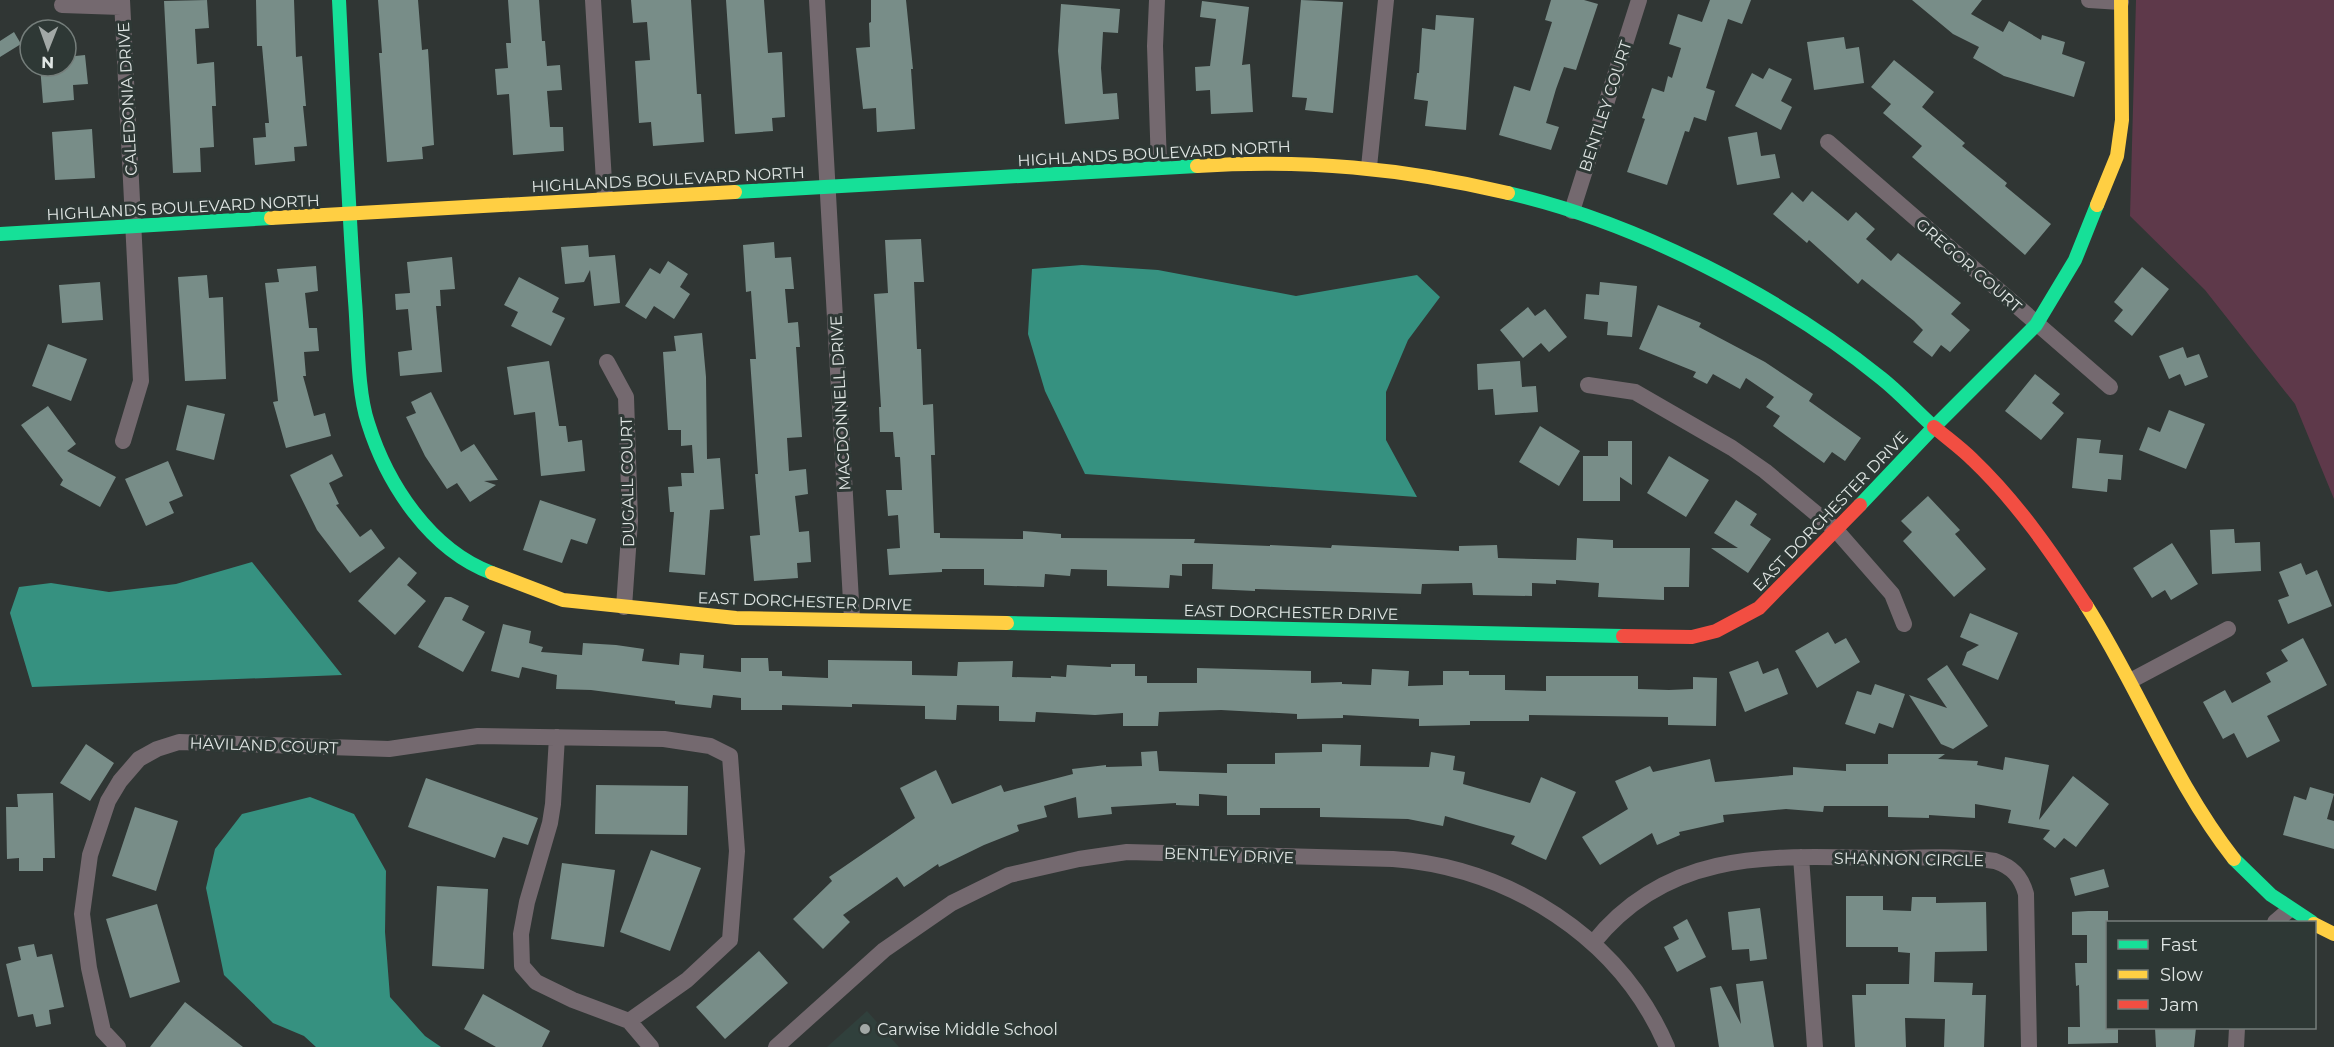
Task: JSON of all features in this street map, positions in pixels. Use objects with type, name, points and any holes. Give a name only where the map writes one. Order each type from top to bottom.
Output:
[{"type":"street","name":"EAST DORCHESTER DRIVE","points":[[339,0],[349,214],[361,378],[368,421],[380,455],[398,489],[419,518],[449,548],[484,570],[563,600],[736,618],[1692,637],[1716,631],[1759,608],[2036,325],[2075,260],[2116,156],[2122,120],[2121,1]]},
{"type":"street","points":[[593,0],[605,198]]},
{"type":"street","name":"MACDONNELL DRIVE","points":[[817,0],[852,619]]},
{"type":"street","points":[[1157,0],[1155,46],[1159,166]]},
{"type":"street","points":[[1369,167],[1386,0]]},
{"type":"street","name":"BENTLEY COURT","points":[[1572,211],[1639,0]]},
{"type":"street","points":[[2090,0],[2121,1]]},
{"type":"street","name":"CALEDONIA DRIVE","points":[[62,5],[122,3],[141,381],[123,441]]},
{"type":"street","name":"GREGOR COURT","points":[[1828,142],[2110,387]]},
{"type":"street","name":"HIGHLANDS BOULEVARD NORTH","points":[[0,234],[1259,162],[1369,167],[1445,178],[1522,195],[1641,237],[1749,290],[1810,328],[1878,375],[1976,463],[2020,514],[2063,570],[2098,623],[2132,680],[2180,782],[2203,822],[2225,851],[2255,882],[2289,910],[2309,921]]},
{"type":"street","name":"DUGALL COURT","points":[[607,362],[626,397],[630,521],[624,607]]},
{"type":"street","points":[[1588,385],[1635,392],[1732,448],[1765,471],[1836,531],[1892,594],[1904,624]]},
{"type":"street","points":[[2132,680],[2228,629]]},
{"type":"street","name":"HAVILAND COURT","points":[[118,1047],[103,1031],[89,968],[82,914],[90,855],[108,801],[120,781],[139,759],[157,749],[178,742],[389,749],[478,736],[664,739],[710,746],[730,756],[738,851],[730,940],[687,980],[629,1021]]},
{"type":"street","points":[[558,737],[550,823],[527,902],[521,934],[522,966],[536,982],[573,1000],[629,1021],[651,1047]]},
{"type":"street","name":"BENTLEY DRIVE","points":[[776,1047],[884,950],[952,903],[1009,875],[1079,859],[1128,852],[1393,860],[1433,864],[1473,873],[1516,891],[1572,925],[1593,943],[1635,990],[1661,1031],[1667,1047]]},
{"type":"street","points":[[1801,857],[1815,1047]]},
{"type":"street","name":"SHANNON CIRCLE","points":[[1593,943],[1616,918],[1636,902],[1707,868],[1749,859],[1801,857],[1986,859],[2011,868],[2023,883],[2027,900],[2029,1047]]},
{"type":"street","points":[[2276,921],[2289,910]]},
{"type":"street","name":"HIGHLANDS BOULEVARD NORTH","points":[[2316,925],[2334,934]]},
{"type":"street","points":[[2236,1047],[2237,1029]]},
{"type":"shaded area","points":[[2136,0],[2334,0],[2334,499],[2295,404],[2205,290],[2130,216]]},
{"type":"shaded area","points":[[1082,265],[1158,270],[1296,296],[1417,275],[1440,297],[1408,340],[1386,392],[1386,440],[1417,497],[1085,474],[1045,391],[1028,334],[1032,269]]},
{"type":"shaded area","points":[[252,562],[342,675],[32,687],[10,613],[19,587],[51,583],[109,592],[176,584]]},
{"type":"shaded area","points":[[310,797],[354,814],[386,871],[385,932],[390,997],[425,1036],[441,1047],[316,1047],[304,1036],[273,1023],[224,975],[206,888],[215,849],[242,814]]},
{"type":"shaded area","name":"Carwise Middle School","points":[[867,1011],[899,1047],[827,1047]]},
{"type":"building","points":[[207,0],[209,28],[195,29],[197,64],[214,62],[216,106],[212,106],[214,147],[200,148],[201,172],[173,173],[164,1]]},
{"type":"building","points":[[256,0],[294,0],[296,57],[302,56],[307,146],[294,147],[295,161],[255,165],[253,138],[266,137],[265,123],[269,123],[262,46],[257,46]]},
{"type":"building","points":[[378,0],[418,0],[422,50],[428,49],[434,145],[422,147],[423,159],[387,162],[379,53],[382,53]]},
{"type":"building","points":[[508,0],[539,0],[542,41],[545,41],[547,66],[560,65],[562,90],[547,91],[550,127],[563,127],[564,151],[513,155],[509,94],[497,95],[495,69],[508,68],[506,43],[511,43]]},
{"type":"building","points":[[631,0],[691,0],[697,94],[701,94],[704,142],[653,146],[651,122],[639,123],[635,61],[650,60],[647,22],[633,23]]},
{"type":"building","points":[[726,0],[764,0],[768,53],[782,52],[785,117],[772,118],[773,131],[735,134]]},
{"type":"building","points":[[871,0],[906,0],[913,69],[911,69],[915,129],[877,132],[876,108],[863,109],[856,48],[870,47]]},
{"type":"building","points":[[1301,0],[1343,2],[1333,113],[1305,110],[1307,98],[1292,97]]},
{"type":"building","points":[[1551,0],[1584,0],[1598,4],[1576,70],[1564,67],[1556,89],[1546,123],[1559,127],[1551,150],[1499,135],[1514,86],[1530,91],[1552,22],[1545,20]]},
{"type":"building","points":[[1710,0],[1751,0],[1742,24],[1728,19],[1706,88],[1715,91],[1706,121],[1694,117],[1689,132],[1685,131],[1667,185],[1627,172],[1645,119],[1642,118],[1652,88],[1664,92],[1668,76],[1672,78],[1681,48],[1669,44],[1678,14],[1702,22]]},
{"type":"building","points":[[1912,0],[1982,0],[1971,14],[2003,32],[2009,21],[2041,40],[2042,35],[2065,42],[2062,54],[2085,62],[2074,97],[2004,76],[1973,58],[1979,47],[1953,34]]},
{"type":"building","points":[[1202,1],[1249,7],[1242,65],[1250,64],[1253,112],[1211,114],[1210,90],[1196,91],[1195,67],[1210,66],[1216,19],[1200,17]]},
{"type":"building","points":[[1061,4],[1120,9],[1118,33],[1103,32],[1101,68],[1103,94],[1117,93],[1119,119],[1065,124],[1058,51]]},
{"type":"building","points":[[1436,15],[1474,18],[1466,130],[1425,126],[1428,101],[1414,99],[1417,73],[1419,73],[1422,28],[1435,30]]},
{"type":"building","points":[[14,32],[18,39],[18,46],[0,57],[0,41]]},
{"type":"building","points":[[1844,37],[1846,49],[1859,47],[1864,83],[1814,90],[1807,42]]},
{"type":"building","points":[[85,55],[88,84],[73,85],[74,100],[43,103],[41,78],[78,78],[78,56]]},
{"type":"building","points":[[1894,60],[1934,92],[1922,107],[1965,143],[1962,146],[2007,183],[2005,186],[2051,224],[2025,255],[1912,157],[1922,146],[1883,113],[1891,104],[1871,87]]},
{"type":"building","points":[[1769,68],[1792,79],[1781,101],[1792,107],[1781,130],[1735,106],[1752,73],[1763,79]]},
{"type":"building","points":[[92,129],[95,178],[55,180],[52,132]]},
{"type":"building","points":[[1757,132],[1761,156],[1775,154],[1780,178],[1737,185],[1728,137]]},
{"type":"building","points":[[1812,191],[1848,221],[1856,212],[1875,229],[1866,239],[1891,261],[1898,253],[1961,303],[1951,314],[1970,330],[1950,352],[1941,345],[1932,357],[1913,342],[1923,330],[1914,321],[1862,279],[1858,284],[1809,240],[1807,243],[1773,214],[1792,192],[1803,202]]},
{"type":"building","points":[[921,239],[924,282],[914,282],[917,349],[921,349],[923,405],[933,404],[935,455],[931,455],[934,533],[940,533],[940,538],[1023,539],[1023,531],[1061,534],[1061,538],[1195,539],[1194,543],[1331,548],[1332,545],[1459,551],[1459,546],[1497,545],[1498,558],[1576,560],[1577,538],[1613,540],[1613,548],[1690,548],[1689,587],[1664,587],[1664,600],[1598,597],[1599,583],[1556,580],[1556,584],[1532,583],[1532,596],[1473,595],[1472,583],[1422,584],[1421,594],[1212,589],[1213,564],[1182,564],[1182,576],[1170,575],[1169,588],[1107,586],[1107,570],[1071,569],[1070,576],[1045,574],[1044,587],[984,585],[984,569],[942,569],[942,572],[889,575],[887,549],[900,548],[898,515],[888,516],[886,490],[902,490],[900,457],[895,457],[893,432],[880,432],[879,407],[881,407],[874,294],[888,293],[885,240]]},
{"type":"building","points":[[774,242],[775,258],[791,257],[794,289],[785,289],[788,323],[798,322],[800,347],[796,347],[802,437],[787,438],[789,471],[806,469],[808,494],[795,496],[799,532],[809,531],[811,562],[797,563],[798,578],[754,581],[750,536],[760,535],[750,359],[756,359],[751,291],[746,292],[743,245]]},
{"type":"building","points":[[588,245],[589,257],[615,255],[620,303],[594,306],[590,270],[584,282],[565,284],[561,247]]},
{"type":"building","points":[[452,257],[455,289],[440,290],[441,306],[436,306],[442,372],[400,376],[398,352],[412,350],[408,309],[396,310],[395,294],[410,293],[407,262]]},
{"type":"building","points":[[668,261],[688,274],[680,287],[690,294],[674,319],[654,306],[646,319],[625,306],[650,268],[660,274]]},
{"type":"building","points":[[316,266],[318,291],[305,293],[309,328],[317,328],[319,351],[304,352],[306,376],[303,376],[314,416],[325,413],[331,436],[286,448],[273,402],[278,401],[265,283],[279,282],[277,269]]},
{"type":"building","points":[[2142,267],[2169,289],[2132,336],[2114,321],[2123,310],[2114,302]]},
{"type":"building","points":[[207,275],[209,298],[223,297],[226,379],[185,381],[178,277]]},
{"type":"building","points":[[519,277],[559,298],[552,312],[565,318],[551,346],[511,326],[518,312],[504,305]]},
{"type":"building","points":[[100,282],[103,320],[62,323],[59,285]]},
{"type":"building","points":[[1600,282],[1637,286],[1632,337],[1607,335],[1608,322],[1584,319],[1586,294],[1599,295]]},
{"type":"building","points":[[1658,305],[1701,323],[1699,327],[1765,362],[1813,394],[1809,401],[1861,438],[1845,461],[1832,452],[1824,463],[1773,426],[1780,416],[1766,407],[1774,397],[1746,378],[1740,389],[1713,374],[1707,384],[1693,377],[1696,372],[1639,349]]},
{"type":"building","points":[[1528,307],[1535,316],[1545,309],[1567,337],[1549,352],[1541,343],[1523,358],[1500,330]]},
{"type":"building","points":[[702,333],[706,377],[707,459],[720,458],[724,509],[710,510],[705,575],[669,572],[674,512],[670,512],[668,487],[682,486],[681,473],[694,473],[692,445],[681,446],[681,430],[668,430],[663,352],[676,351],[674,336]]},
{"type":"building","points":[[48,344],[87,359],[71,401],[32,386]]},
{"type":"building","points":[[2183,347],[2187,358],[2199,354],[2208,377],[2185,386],[2180,374],[2169,379],[2159,356]]},
{"type":"building","points":[[549,361],[559,426],[566,426],[568,442],[582,440],[585,471],[541,476],[535,412],[514,415],[507,367]]},
{"type":"building","points":[[1520,361],[1522,387],[1536,386],[1538,412],[1495,415],[1493,389],[1478,390],[1477,364]]},
{"type":"building","points":[[2035,374],[2060,394],[2052,403],[2064,413],[2041,440],[2005,411]]},
{"type":"building","points":[[431,392],[461,452],[474,444],[498,480],[484,481],[496,485],[470,502],[457,483],[447,489],[425,456],[406,417],[416,413],[411,402]]},
{"type":"building","points":[[187,405],[225,414],[214,460],[176,450]]},
{"type":"building","points":[[48,406],[76,444],[67,451],[116,477],[100,507],[60,485],[63,480],[21,425]]},
{"type":"building","points":[[2169,410],[2205,424],[2186,469],[2139,450],[2148,427],[2160,432]]},
{"type":"building","points":[[1540,426],[1580,451],[1559,486],[1519,462]]},
{"type":"building","points":[[2077,438],[2101,440],[2099,453],[2123,455],[2121,480],[2108,479],[2107,492],[2072,488]]},
{"type":"building","points":[[1608,441],[1632,441],[1632,485],[1620,477],[1620,501],[1583,501],[1583,456],[1608,456]]},
{"type":"building","points":[[332,454],[343,476],[329,483],[339,504],[336,505],[360,537],[371,529],[385,548],[350,573],[317,530],[290,475]]},
{"type":"building","points":[[1669,456],[1709,480],[1686,517],[1647,493]]},
{"type":"building","points":[[168,461],[183,496],[169,502],[174,513],[146,526],[125,479]]},
{"type":"building","points":[[1928,496],[1960,530],[1955,534],[1986,569],[1954,597],[1903,541],[1912,532],[1901,521]]},
{"type":"building","points":[[540,500],[596,519],[587,544],[571,539],[562,563],[523,550]]},
{"type":"building","points":[[1736,500],[1757,514],[1750,525],[1771,539],[1748,573],[1711,548],[1738,548],[1714,533]]},
{"type":"building","points":[[2234,529],[2235,543],[2260,542],[2261,571],[2212,574],[2210,530]]},
{"type":"building","points":[[2172,543],[2198,584],[2171,600],[2165,590],[2152,598],[2133,568]]},
{"type":"building","points":[[399,557],[417,573],[407,585],[426,601],[395,635],[358,601]]},
{"type":"building","points":[[2301,563],[2306,575],[2317,570],[2332,606],[2288,624],[2278,600],[2289,596],[2279,572]]},
{"type":"building","points":[[445,597],[451,597],[469,606],[462,620],[485,632],[463,672],[418,647]]},
{"type":"building","points":[[1970,613],[2018,633],[1998,680],[1962,665],[1967,652],[1979,645],[1960,637]]},
{"type":"building","points":[[503,624],[531,631],[529,643],[543,647],[541,652],[582,655],[583,643],[616,645],[644,649],[642,661],[679,665],[680,653],[704,655],[703,668],[741,672],[741,658],[768,658],[769,671],[782,671],[782,676],[828,678],[828,660],[912,661],[912,675],[957,676],[958,662],[1013,661],[1012,677],[1051,678],[1051,676],[1066,677],[1067,665],[1111,667],[1111,664],[1135,664],[1135,676],[1147,676],[1147,683],[1197,683],[1197,668],[1311,671],[1311,683],[1342,682],[1342,684],[1371,685],[1372,669],[1409,671],[1408,686],[1443,685],[1443,671],[1469,671],[1469,675],[1505,675],[1505,690],[1546,691],[1546,676],[1638,676],[1638,689],[1669,690],[1693,689],[1693,677],[1717,678],[1716,726],[1668,725],[1668,717],[1529,715],[1529,721],[1470,721],[1470,725],[1419,726],[1419,719],[1343,715],[1343,718],[1297,719],[1297,714],[1221,710],[1159,712],[1158,726],[1123,726],[1123,713],[1095,715],[1036,712],[1035,722],[999,721],[999,706],[957,705],[956,720],[925,719],[925,706],[782,705],[782,710],[741,710],[741,698],[713,695],[711,708],[591,690],[556,689],[557,675],[522,667],[519,678],[491,671]]},
{"type":"building","points":[[1828,632],[1835,644],[1846,638],[1860,662],[1817,688],[1795,651]]},
{"type":"building","points":[[2303,638],[2327,685],[2267,716],[2280,741],[2247,758],[2234,733],[2223,739],[2203,702],[2225,690],[2232,703],[2271,682],[2266,673],[2288,661],[2281,650]]},
{"type":"building","points":[[1758,661],[1763,674],[1778,668],[1788,694],[1745,712],[1729,672]]},
{"type":"building","points":[[1947,665],[1988,726],[1953,749],[1941,744],[1909,695],[1947,708],[1927,679]]},
{"type":"building","points":[[1875,684],[1905,694],[1893,728],[1879,723],[1875,734],[1845,724],[1857,691],[1871,695]]},
{"type":"building","points":[[86,744],[114,763],[90,801],[60,783]]},
{"type":"building","points":[[1322,744],[1361,745],[1360,766],[1429,767],[1431,752],[1455,756],[1453,770],[1465,772],[1463,784],[1530,803],[1541,777],[1576,792],[1546,860],[1511,844],[1515,836],[1445,816],[1443,826],[1408,819],[1320,817],[1320,808],[1260,808],[1260,815],[1227,815],[1227,796],[1199,794],[1199,806],[1176,805],[1176,803],[1111,807],[1112,814],[1078,818],[1076,797],[1044,806],[1047,817],[1017,825],[1019,831],[939,867],[938,864],[904,887],[897,877],[843,915],[850,922],[823,949],[793,919],[832,881],[829,877],[915,818],[900,788],[936,770],[952,804],[1001,785],[1004,792],[1073,774],[1072,769],[1106,765],[1106,767],[1142,766],[1141,752],[1157,751],[1159,771],[1227,773],[1227,764],[1275,764],[1275,753],[1322,752]]},
{"type":"building","points":[[1888,754],[1945,754],[1938,759],[1978,761],[1977,765],[2003,770],[2005,757],[2049,765],[2039,820],[2073,776],[2109,804],[2076,847],[2064,838],[2055,848],[2043,839],[2050,830],[2008,823],[2011,810],[1975,804],[1975,818],[1929,815],[1929,818],[1888,817],[1888,806],[1824,806],[1823,812],[1786,809],[1723,815],[1724,822],[1679,832],[1680,835],[1657,845],[1652,833],[1600,865],[1582,837],[1628,809],[1615,781],[1650,766],[1653,772],[1710,759],[1715,782],[1793,775],[1793,767],[1846,771],[1846,764],[1888,764]]},
{"type":"building","points":[[426,778],[538,818],[528,845],[503,837],[495,858],[408,827]]},
{"type":"building","points":[[596,785],[688,786],[687,835],[595,834]]},
{"type":"building","points":[[2310,787],[2334,794],[2327,819],[2334,821],[2334,849],[2283,835],[2294,796],[2306,800]]},
{"type":"building","points":[[53,793],[55,858],[43,858],[43,871],[19,871],[19,858],[7,859],[6,807],[18,807],[17,794]]},
{"type":"building","points":[[135,807],[178,821],[156,891],[112,876]]},
{"type":"building","points":[[651,850],[701,868],[670,951],[620,932]]},
{"type":"building","points":[[562,863],[615,870],[604,947],[551,939]]},
{"type":"building","points":[[2104,869],[2109,887],[2075,896],[2070,878]]},
{"type":"building","points":[[437,886],[488,889],[484,969],[432,966]]},
{"type":"building","points":[[1846,896],[1883,896],[1883,910],[1911,911],[1912,897],[1936,897],[1936,903],[1986,902],[1987,951],[1935,952],[1934,982],[1973,983],[1972,995],[1986,995],[1984,1047],[1944,1047],[1945,1019],[1905,1018],[1906,1047],[1855,1047],[1852,995],[1866,995],[1866,984],[1909,984],[1910,953],[1898,952],[1898,947],[1846,947]]},
{"type":"building","points":[[157,904],[180,982],[130,998],[106,919]]},
{"type":"building","points":[[1760,908],[1767,959],[1750,961],[1749,949],[1732,950],[1728,912]]},
{"type":"building","points":[[2108,911],[2108,921],[2106,921],[2106,1029],[2118,1029],[2118,1043],[2068,1044],[2068,1027],[2080,1027],[2079,985],[2076,986],[2075,963],[2087,963],[2087,935],[2072,935],[2072,912]]},
{"type":"building","points":[[1687,919],[1706,957],[1677,972],[1664,947],[1679,939],[1673,927]]},
{"type":"building","points":[[34,944],[37,957],[52,954],[64,1007],[49,1010],[51,1024],[36,1027],[33,1014],[18,1017],[6,964],[21,960],[18,947]]},
{"type":"building","points":[[759,951],[788,983],[725,1039],[696,1007]]},
{"type":"building","points":[[1763,981],[1774,1047],[1719,1047],[1710,988],[1721,986],[1741,1024],[1736,984]]},
{"type":"building","points":[[483,994],[550,1031],[542,1047],[496,1047],[464,1029]]},
{"type":"building","points":[[185,1002],[243,1047],[150,1047]]},
{"type":"building","points":[[2155,1029],[2196,1029],[2194,1047],[2156,1047]]},
{"type":"traffic: fast","points":[[339,0],[358,363],[364,410],[376,446],[387,469],[414,512],[449,548],[492,573]]},
{"type":"traffic: fast","points":[[735,192],[1197,166]]},
{"type":"traffic: fast","points":[[1508,193],[1606,223],[1655,243],[1752,291],[1841,348],[1888,384],[1934,427]]},
{"type":"traffic: fast","points":[[1860,505],[2036,325],[2075,260],[2097,205]]},
{"type":"traffic: fast","points":[[0,234],[271,218]]},
{"type":"traffic: fast","points":[[1007,623],[1623,636]]},
{"type":"traffic: fast","points":[[2234,859],[2271,895],[2310,921]]},
{"type":"traffic: slow","points":[[2097,205],[2117,156],[2122,120],[2121,0]]},
{"type":"traffic: slow","points":[[1197,166],[1276,164],[1353,168],[1430,177],[1508,193]]},
{"type":"traffic: slow","points":[[271,218],[735,192]]},
{"type":"traffic: slow","points":[[492,573],[563,600],[736,618],[1007,623]]},
{"type":"traffic: slow","points":[[2086,605],[2174,766],[2212,829],[2234,859]]},
{"type":"traffic: slow","points":[[2316,925],[2334,934]]},
{"type":"traffic: jam","points":[[1934,427],[1968,456],[2005,493],[2047,548],[2086,605]]},
{"type":"traffic: jam","points":[[1623,636],[1692,637],[1716,631],[1759,608],[1860,505]]},
{"type":"place","name":"Carwise Middle School","points":[[865,1029]]}]
